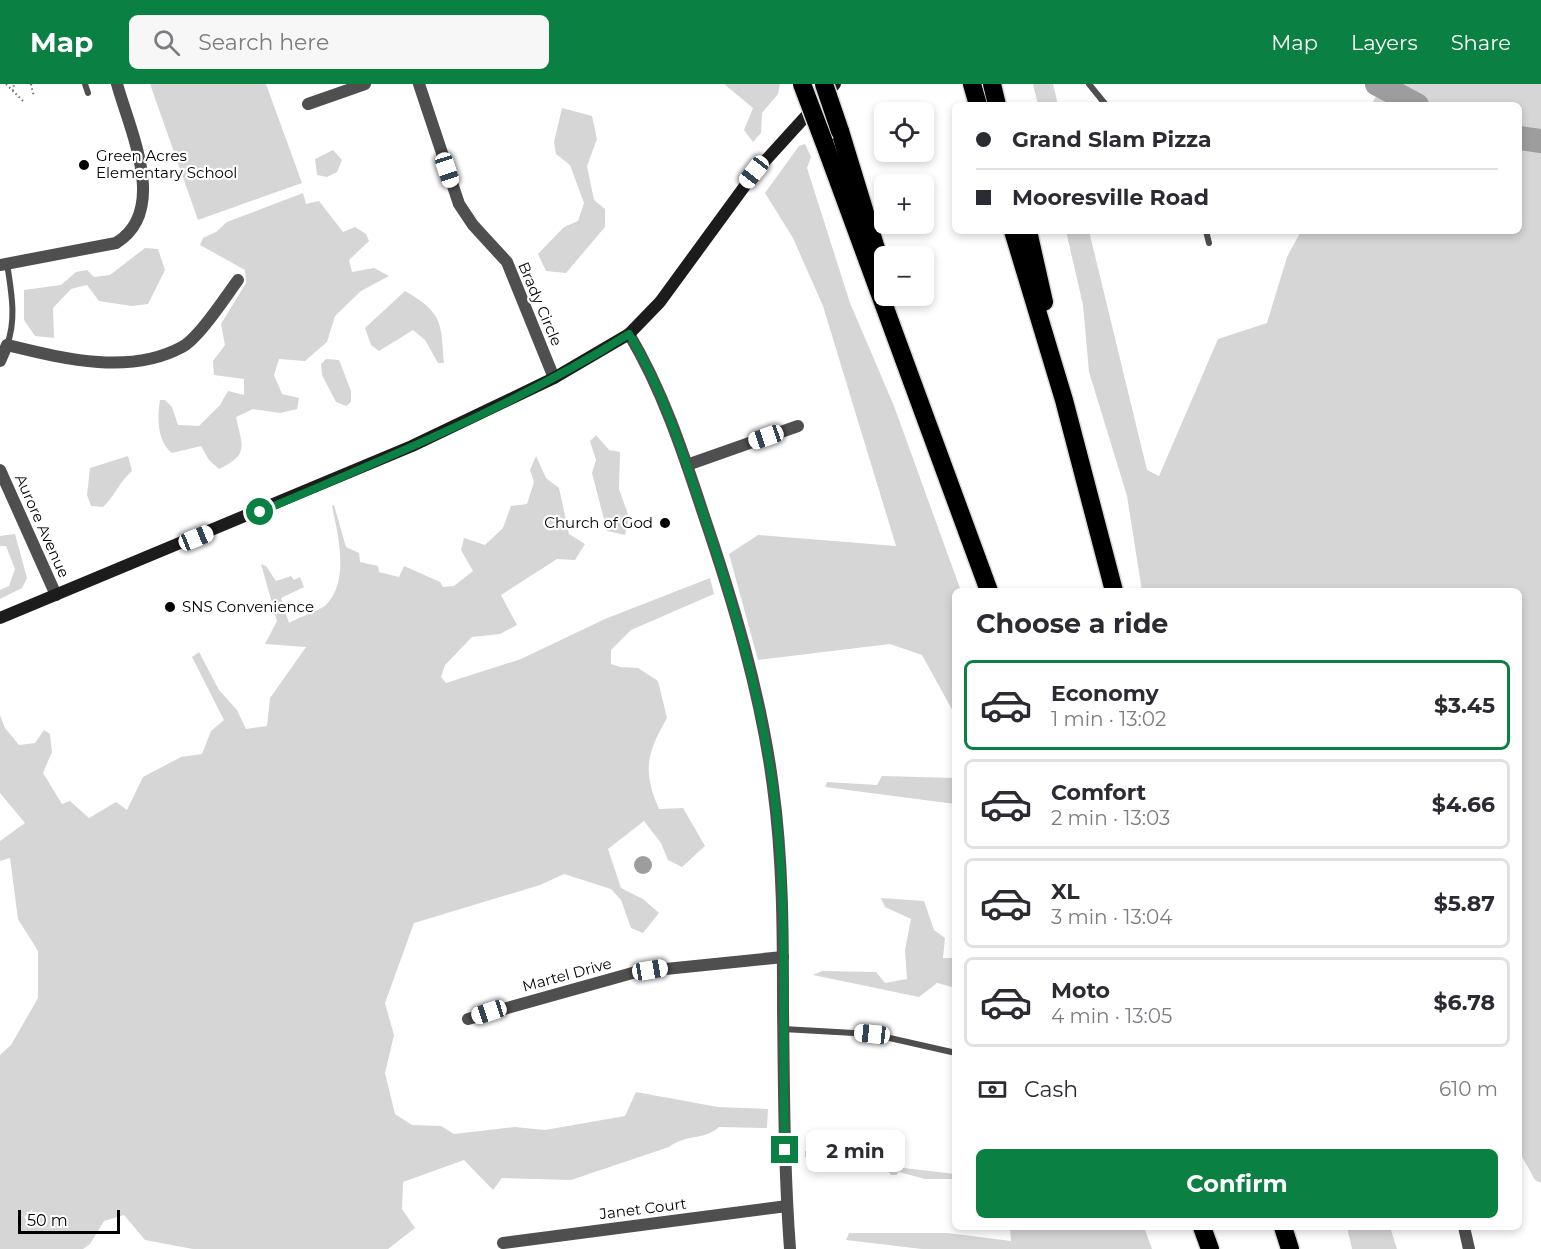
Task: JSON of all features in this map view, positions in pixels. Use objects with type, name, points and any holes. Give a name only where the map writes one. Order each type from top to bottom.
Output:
[{"type":"highway","points":[[802,84],[934,436],[988,588]]},
{"type":"highway","points":[[824,84],[875,246]]},
{"type":"highway","points":[[972,84],[977,102]]},
{"type":"highway","points":[[992,84],[996,102]]},
{"type":"highway","points":[[1014,234],[1064,400],[1113,588]]},
{"type":"highway","points":[[1029,234],[1064,400]]},
{"type":"highway","points":[[894,306],[934,436]]},
{"type":"highway","points":[[1203,1230],[1210,1249]]},
{"type":"highway","points":[[1285,1230],[1290,1249]]},
{"type":"main road","points":[[0,618],[412,446],[554,378],[629,334],[660,302],[754,172],[835,84]]},
{"type":"street","points":[[4,264],[116,243],[128,236],[136,226],[142,213],[142,175],[117,84]]},
{"type":"street","points":[[308,104],[365,84]]},
{"type":"street","name":"Brady Circle","points":[[419,84],[459,204],[473,225],[507,262],[554,378]]},
{"type":"street","points":[[0,361],[7,345],[75,360],[102,362],[146,359],[184,346],[238,280]]},
{"type":"street","points":[[629,334],[644,358],[687,465],[734,613],[766,748],[780,857],[787,1206],[790,1249]]},
{"type":"street","points":[[687,465],[798,426]]},
{"type":"street","name":"Aurore Avenue","points":[[0,470],[56,595]]},
{"type":"street","name":"Martel Drive","points":[[468,1019],[636,972],[783,957]]},
{"type":"street","name":"Janet Court","points":[[503,1243],[787,1206]]},
{"type":"street","points":[[1465,1230],[1469,1249]]},
{"type":"lane","points":[[85,84],[88,93]]},
{"type":"lane","points":[[1089,84],[1104,102]]},
{"type":"lane","points":[[1207,234],[1209,243]]},
{"type":"lane","points":[[4,264],[13,303],[11,333],[7,345]]},
{"type":"lane","points":[[783,1029],[872,1034],[952,1052]]},
{"type":"path","points":[[6,84],[24,102]]},
{"type":"path","points":[[13,91],[14,84]]},
{"type":"path","points":[[31,84],[34,96]]},
{"type":"shaded area","points":[[150,84],[266,84],[302,183],[198,220]]},
{"type":"shaded area","points":[[724,84],[780,84],[778,94],[762,113],[761,133],[753,142],[744,130],[753,108]]},
{"type":"shaded area","points":[[1033,84],[1053,84],[1057,102],[1037,102]]},
{"type":"shaded area","points":[[1383,84],[1541,84],[1541,1183],[1535,1180],[1522,1157],[1522,588],[1142,588],[1127,496],[1089,372],[1083,305],[1067,234],[1090,234],[1147,470],[1159,476],[1218,339],[1267,323],[1287,257],[1299,234],[1522,234],[1522,102],[1373,102]]},
{"type":"shaded area","points":[[562,108],[592,116],[597,139],[587,166],[594,200],[605,209],[605,227],[566,273],[546,271],[538,254],[564,227],[578,221],[584,203],[570,165],[556,154],[554,142]]},
{"type":"shaded area","points":[[805,144],[811,157],[807,168],[850,303],[894,406],[960,588],[952,588],[952,710],[922,655],[890,644],[758,660],[729,554],[758,535],[896,546],[823,306],[793,238],[765,193],[799,146]]},
{"type":"shaded area","points":[[333,150],[342,160],[337,172],[327,177],[317,175],[315,159]]},
{"type":"shaded area","points":[[303,193],[306,204],[319,201],[343,232],[355,227],[366,234],[369,241],[349,260],[352,272],[374,268],[389,276],[361,291],[335,316],[327,342],[305,361],[279,359],[274,375],[282,394],[299,398],[297,409],[280,413],[253,409],[236,417],[241,448],[236,459],[219,469],[209,460],[201,446],[172,453],[161,436],[158,414],[160,400],[165,400],[172,407],[178,425],[199,426],[220,405],[228,391],[244,395],[244,379],[214,375],[213,361],[225,345],[221,324],[246,283],[245,270],[200,245],[203,238],[216,232],[227,222]]},
{"type":"shaded area","points":[[145,248],[158,249],[165,270],[148,304],[132,306],[99,301],[87,285],[71,289],[53,308],[54,338],[35,336],[24,320],[24,290],[61,285],[76,272],[87,270],[94,277],[110,275]]},
{"type":"shaded area","points":[[405,291],[427,306],[438,320],[444,363],[438,363],[425,340],[413,330],[379,351],[371,345],[365,328]]},
{"type":"shaded area","points":[[326,359],[339,360],[351,391],[351,402],[346,406],[336,402],[322,375],[321,364]]},
{"type":"shaded area","points":[[596,435],[609,450],[620,452],[619,489],[629,517],[625,535],[607,531],[592,473],[596,460],[590,441]]},
{"type":"shaded area","points":[[128,456],[132,471],[103,507],[91,506],[87,495],[90,468]]},
{"type":"shaded area","points":[[536,456],[546,478],[559,488],[569,534],[585,544],[575,560],[557,559],[501,595],[517,625],[500,634],[472,637],[445,665],[441,677],[446,683],[521,659],[605,619],[710,578],[714,594],[631,630],[611,650],[611,664],[638,668],[658,681],[667,718],[651,752],[650,783],[659,809],[683,808],[705,846],[682,867],[668,860],[661,843],[644,821],[608,849],[621,888],[643,899],[659,913],[643,933],[631,928],[621,900],[611,889],[564,874],[540,885],[414,923],[385,1003],[394,1035],[385,1073],[395,1114],[412,1125],[441,1126],[454,1134],[515,1127],[545,1130],[625,1116],[636,1092],[718,1107],[768,1109],[767,1128],[719,1127],[708,1134],[683,1140],[669,1147],[571,1180],[502,1178],[493,1190],[464,1160],[403,1182],[402,1209],[415,1228],[388,1249],[193,1249],[145,1240],[124,1215],[104,1221],[90,1244],[83,1249],[0,1249],[0,1055],[11,1045],[38,998],[38,951],[18,919],[10,858],[0,861],[0,841],[25,823],[0,793],[0,715],[5,728],[19,745],[35,743],[44,730],[50,734],[52,752],[43,773],[62,804],[70,801],[89,818],[116,802],[127,810],[143,777],[181,757],[202,754],[211,731],[224,720],[192,657],[199,652],[219,690],[237,710],[246,729],[267,726],[270,698],[306,647],[265,644],[277,621],[261,564],[266,566],[276,581],[291,576],[294,580],[300,577],[304,587],[281,598],[289,623],[326,605],[338,583],[340,570],[339,543],[332,506],[334,505],[346,547],[359,553],[360,562],[378,566],[379,572],[399,577],[404,566],[440,582],[443,587],[454,586],[473,571],[461,550],[464,538],[485,545],[503,528],[511,506],[527,504],[534,482],[530,470]]},
{"type":"shaded area","points":[[15,534],[27,578],[22,588],[0,599],[0,590],[9,586],[15,569],[6,546],[0,546],[0,536]]},
{"type":"shaded area","points":[[882,776],[952,778],[952,804],[825,787],[827,782],[877,785]]},
{"type":"shaded area","points":[[643,856],[649,859],[652,865],[649,871],[643,874],[637,871],[634,865],[637,859]]},
{"type":"shaded area","points":[[881,898],[924,901],[934,930],[945,938],[943,958],[952,958],[952,987],[937,983],[919,997],[813,975],[822,971],[876,972],[885,983],[907,979],[905,950],[911,919],[885,907]]},
{"type":"shaded area","points":[[805,1151],[849,1156],[904,1168],[952,1174],[952,1179],[925,1179],[899,1172],[891,1175],[887,1170],[881,1172],[875,1168],[805,1157]]},
{"type":"shaded area","points":[[1010,1230],[1145,1230],[1152,1249],[922,1249],[846,1240],[849,1233],[947,1233],[1011,1241]]},
{"type":"shaded area","points":[[1348,1230],[1391,1230],[1397,1249],[1352,1249]]},
{"type":"waterway","points":[[1377,84],[1411,102]]},
{"type":"waterway","points":[[1522,138],[1541,141]]},
{"type":"place","name":"Green Acres Elementary School","points":[[84,165]]},
{"type":"place","name":"Church of God","points":[[665,523]]},
{"type":"place","name":"SNS Convenience","points":[[170,607]]},
{"type":"route","points":[[260,512],[471,420],[554,378],[629,334],[644,358],[666,411],[717,555],[734,613],[766,748],[773,786],[782,876],[785,1150]]}]
